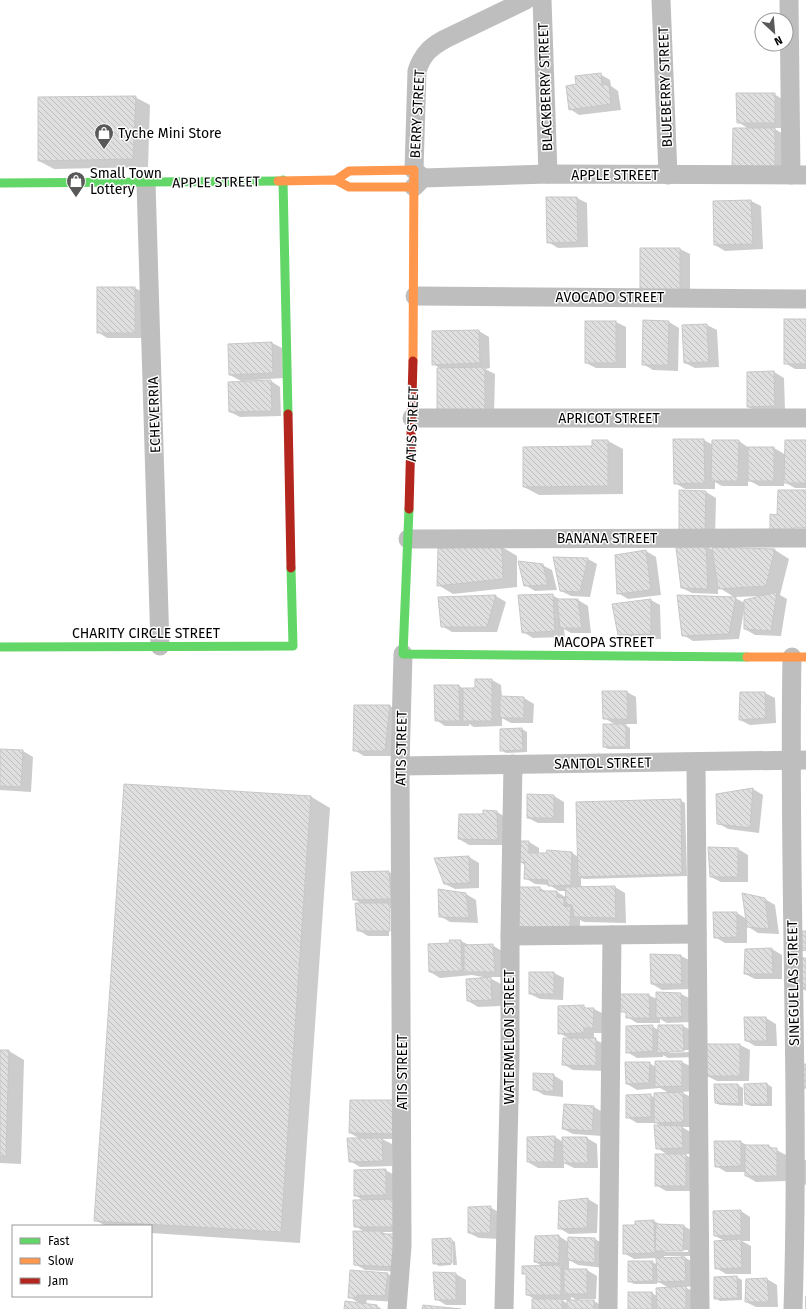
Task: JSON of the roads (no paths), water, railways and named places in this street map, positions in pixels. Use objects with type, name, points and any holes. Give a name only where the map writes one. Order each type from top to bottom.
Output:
[{"type":"street","name":"BERRY STREET","points":[[417,178],[417,71],[421,60],[434,45],[444,39],[526,0]]},
{"type":"street","name":"BLACKBERRY STREET","points":[[542,0],[548,174]]},
{"type":"street","name":"BLUEBERRY STREET","points":[[661,0],[668,175]]},
{"type":"street","points":[[789,0],[799,175]]},
{"type":"street","name":"APPLE STREET","points":[[336,180],[349,171],[417,178]]},
{"type":"street","name":"APPLE STREET","points":[[0,183],[146,183],[336,180],[349,187],[417,178],[548,174],[799,175]]},
{"type":"street","name":"ATIS STREET","points":[[397,1309],[402,1246],[400,766],[412,418],[417,178]]},
{"type":"street","name":"CHARITY CIRCLE STREET","points":[[0,647],[293,646],[283,180]]},
{"type":"street","name":"ECHEVERRIA","points":[[146,183],[160,646]]},
{"type":"street","name":"AVOCADO STREET","points":[[415,296],[806,299]]},
{"type":"street","name":"APRICOT STREET","points":[[412,418],[806,418]]},
{"type":"street","name":"BANANA STREET","points":[[408,539],[806,538]]},
{"type":"street","name":"MACOPA STREET","points":[[403,654],[799,657]]},
{"type":"street","name":"SINEGUELAS STREET","points":[[793,1309],[801,1225],[798,760],[799,657]]},
{"type":"street","name":"SANTOL STREET","points":[[400,766],[798,760]]},
{"type":"street","points":[[696,762],[700,1309]]},
{"type":"street","name":"WATERMELON STREET","points":[[504,1309],[510,1059],[510,936],[513,764]]},
{"type":"street","points":[[510,936],[697,934]]},
{"type":"street","points":[[608,1309],[612,935]]},
{"type":"place","name":"Tyche Mini Store","points":[[104,150]]},
{"type":"place","name":"Small Town Lottery","points":[[76,198]]}]
